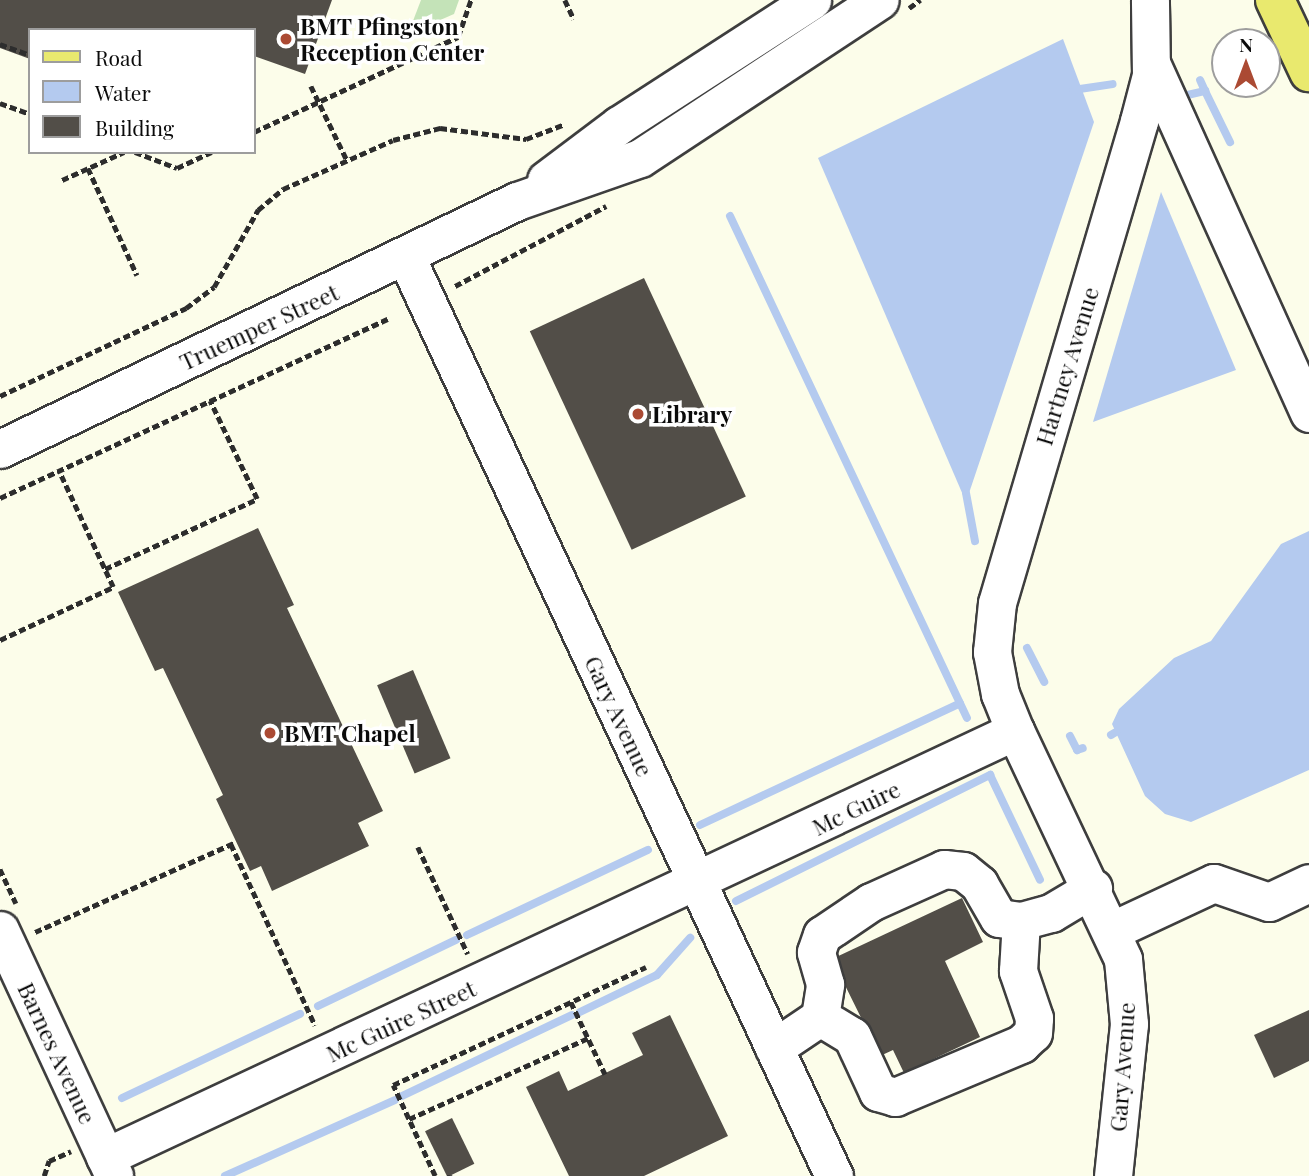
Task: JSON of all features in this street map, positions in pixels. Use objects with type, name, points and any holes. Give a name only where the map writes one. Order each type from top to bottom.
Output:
[{"type":"main road","points":[[1275,0],[1309,72]]},
{"type":"street","name":"Truemper Street","points":[[517,201],[619,125],[812,0]]},
{"type":"street","name":"Truemper Street","points":[[0,449],[406,257],[517,201],[640,158],[880,0]]},
{"type":"street","name":"Hartney Avenue","points":[[1015,731],[1000,694],[992,652],[997,603],[1135,135],[1151,63],[1150,0]]},
{"type":"street","points":[[1151,63],[1309,414]]},
{"type":"street","name":"Gary Avenue","points":[[406,257],[834,1176]]},
{"type":"street","name":"Mc Guire","points":[[696,884],[1015,731]]},
{"type":"street","name":"Gary Avenue","points":[[1015,731],[1113,930],[1123,959],[1129,1024],[1113,1176]]},
{"type":"street","points":[[774,1048],[820,1017],[825,984],[816,952],[822,935],[871,902],[944,869],[963,871],[979,884],[999,918],[1021,921],[1051,913],[1093,888]]},
{"type":"street","points":[[1113,930],[1214,883],[1269,902],[1309,883]]},
{"type":"street","name":"Mc Guire Street","points":[[99,1160],[696,884]]},
{"type":"street","points":[[820,1017],[852,1037],[878,1092],[895,1097],[1033,1033],[1015,949],[1021,921]]},
{"type":"street","name":"Barnes Avenue","points":[[15,932],[99,1160]]},
{"type":"path","points":[[256,131],[458,37],[471,0]]},
{"type":"path","points":[[565,0],[574,19]]},
{"type":"path","points":[[0,44],[28,54]]},
{"type":"path","points":[[311,86],[347,160]]},
{"type":"path","points":[[0,103],[28,113]]},
{"type":"path","points":[[0,396],[186,308],[214,287],[258,210],[283,189],[393,140],[440,128],[526,139],[577,118]]},
{"type":"path","points":[[62,180],[120,154]]},
{"type":"path","points":[[140,154],[177,168],[207,154]]},
{"type":"path","points":[[88,168],[137,275]]},
{"type":"path","points":[[0,498],[388,319]]},
{"type":"path","points":[[104,569],[257,499],[210,401]]},
{"type":"path","points":[[0,640],[113,587],[58,471]]},
{"type":"path","points":[[15,932],[234,843],[317,1029]]},
{"type":"path","points":[[418,847],[469,958]]},
{"type":"path","points":[[435,1176],[393,1084],[646,967]]},
{"type":"path","points":[[571,1002],[605,1073]]},
{"type":"path","points":[[409,1119],[588,1038]]},
{"type":"path","points":[[44,1176],[49,1161],[99,1160]]},
{"type":"green space","points":[[421,0],[459,0],[454,14],[408,34]]},
{"type":"water","points":[[1063,39],[1094,122],[966,502],[818,158]]},
{"type":"water","points":[[1161,192],[1236,370],[1093,422]]},
{"type":"water","points":[[1309,531],[1309,770],[1191,822],[1165,814],[1145,796],[1112,724],[1119,709],[1174,658],[1211,641],[1281,544]]},
{"type":"building","name":"BMT Pfingston Reception Center","points":[[0,0],[332,0],[305,74],[256,57],[256,28],[28,28],[28,58],[0,48]]},
{"type":"building","name":"Library","points":[[644,278],[746,496],[632,550],[530,331]]},
{"type":"building","name":"BMT Chapel","points":[[258,528],[294,605],[287,608],[383,811],[358,823],[369,846],[272,891],[261,866],[250,871],[216,799],[223,795],[163,668],[155,671],[118,592]]},
{"type":"building","points":[[413,670],[451,758],[415,774],[377,685]]},
{"type":"building","points":[[962,898],[983,942],[945,961],[980,1037],[904,1073],[893,1050],[880,1056],[832,959]]},
{"type":"building","points":[[1309,1010],[1309,1061],[1274,1078],[1254,1035]]},
{"type":"building","points":[[670,1015],[728,1136],[644,1176],[569,1176],[526,1087],[559,1071],[568,1091],[643,1055],[632,1033]]},
{"type":"building","points":[[452,1118],[474,1164],[447,1176],[425,1131]]},
{"type":"waterway","points":[[1183,96],[1205,91],[1200,80]]},
{"type":"waterway","points":[[1073,90],[1113,84]]},
{"type":"waterway","points":[[1205,91],[1230,142]]},
{"type":"waterway","points":[[730,216],[967,718]]},
{"type":"waterway","points":[[966,493],[975,541]]},
{"type":"waterway","points":[[1027,648],[1044,682]]},
{"type":"waterway","points":[[700,825],[960,703]]},
{"type":"waterway","points":[[1111,735],[1116,732]]},
{"type":"waterway","points":[[1070,736],[1077,750],[1083,748]]},
{"type":"waterway","points":[[736,901],[990,775],[1040,880]]},
{"type":"waterway","points":[[467,935],[648,850]]},
{"type":"waterway","points":[[580,1012],[657,975],[690,938]]},
{"type":"waterway","points":[[318,1006],[456,940]]},
{"type":"waterway","points":[[122,1098],[300,1014]]},
{"type":"waterway","points":[[402,1096],[572,1015]]},
{"type":"waterway","points":[[225,1176],[395,1100]]},
{"type":"place","name":"BMT Pfingston Reception Center","points":[[286,39]]},
{"type":"place","name":"Library","points":[[638,414]]},
{"type":"place","name":"BMT Chapel","points":[[270,733]]}]
